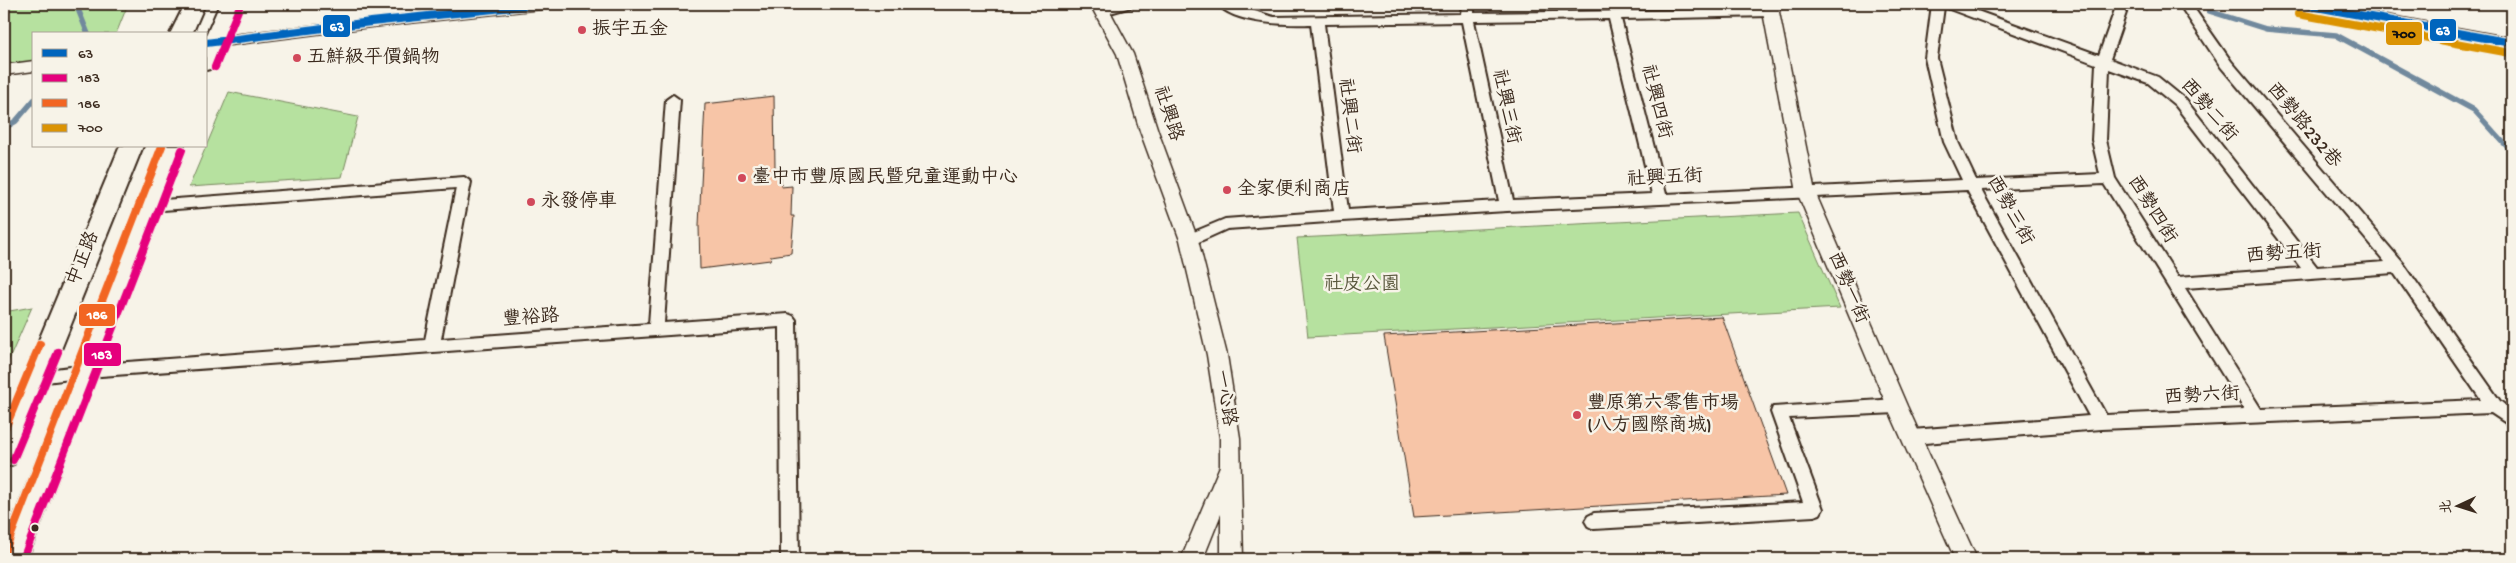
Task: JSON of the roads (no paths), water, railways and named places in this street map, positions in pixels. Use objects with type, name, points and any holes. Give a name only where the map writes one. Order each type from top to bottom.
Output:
[{"type":"main road","points":[[182,32],[195,4]]},
{"type":"main road","points":[[208,55],[211,42],[230,4]]},
{"type":"main road","name":"中正路","points":[[4,456],[131,148]]},
{"type":"main road","points":[[12,559],[87,371],[172,148]]},
{"type":"street","points":[[211,42],[542,4]]},
{"type":"street","points":[[1101,8],[1127,4]]},
{"type":"street","points":[[1224,4],[1246,14],[1274,21],[1317,22],[1467,10],[1614,14],[1773,8]]},
{"type":"street","name":"西勢三街","points":[[1938,4],[1931,58],[1951,142],[1970,184],[2101,422]]},
{"type":"street","name":"西勢二街","points":[[1947,4],[2153,80],[2180,102],[2312,272]]},
{"type":"street","name":"西勢四街","points":[[2123,4],[2103,61],[2099,140],[2108,179],[2256,414]]},
{"type":"street","name":"西勢路232巷","points":[[2185,4],[2226,64],[2398,267],[2494,406],[2512,420]]},
{"type":"street","points":[[2300,4],[2512,43]]},
{"type":"street","name":"社興路","points":[[1101,8],[1125,54],[1149,131],[1189,240]]},
{"type":"street","name":"西勢一街","points":[[1773,8],[1806,192],[1897,406],[1966,559]]},
{"type":"street","name":"社興三街","points":[[1467,10],[1506,206]]},
{"type":"street","name":"社興四街","points":[[1614,14],[1660,199]]},
{"type":"street","name":"社興二街","points":[[1317,22],[1342,216]]},
{"type":"street","points":[[4,70],[32,66]]},
{"type":"street","points":[[656,330],[673,100]]},
{"type":"street","name":"社興五街","points":[[1189,240],[1225,224],[1342,216],[1506,206],[2108,179]]},
{"type":"street","points":[[150,206],[464,182],[432,346]]},
{"type":"street","name":"一心路","points":[[1189,240],[1217,355],[1230,438],[1232,559]]},
{"type":"street","name":"西勢五街","points":[[2173,283],[2398,267]]},
{"type":"street","name":"豐裕路","points":[[38,377],[87,371],[788,320],[790,559]]},
{"type":"street","points":[[1594,521],[1814,509],[1779,412],[1897,406]]},
{"type":"street","name":"西勢六街","points":[[1912,437],[2101,422],[2256,414],[2494,406]]},
{"type":"street","points":[[1192,559],[1230,465]]},
{"type":"waterway","points":[[76,4],[87,32]]},
{"type":"waterway","points":[[2209,11],[2266,29],[2336,35],[2474,110],[2512,152]]},
{"type":"waterway","points":[[4,128],[16,121],[32,102]]},
{"type":"place","name":"振宇五金","points":[[582,30]]},
{"type":"place","name":"五鮮級平價鍋物","points":[[297,58]]},
{"type":"place","name":"臺中市豐原國民暨兒童運動中心","points":[[742,178]]},
{"type":"place","name":"全家便利商店","points":[[1227,190]]},
{"type":"place","name":"永發停車","points":[[531,202]]},
{"type":"place","name":"豐原第六零售市場 (八方國際商城)","points":[[1577,415]]},
{"type":"park label","name":"社皮公園","points":[[1362,285]]}]
